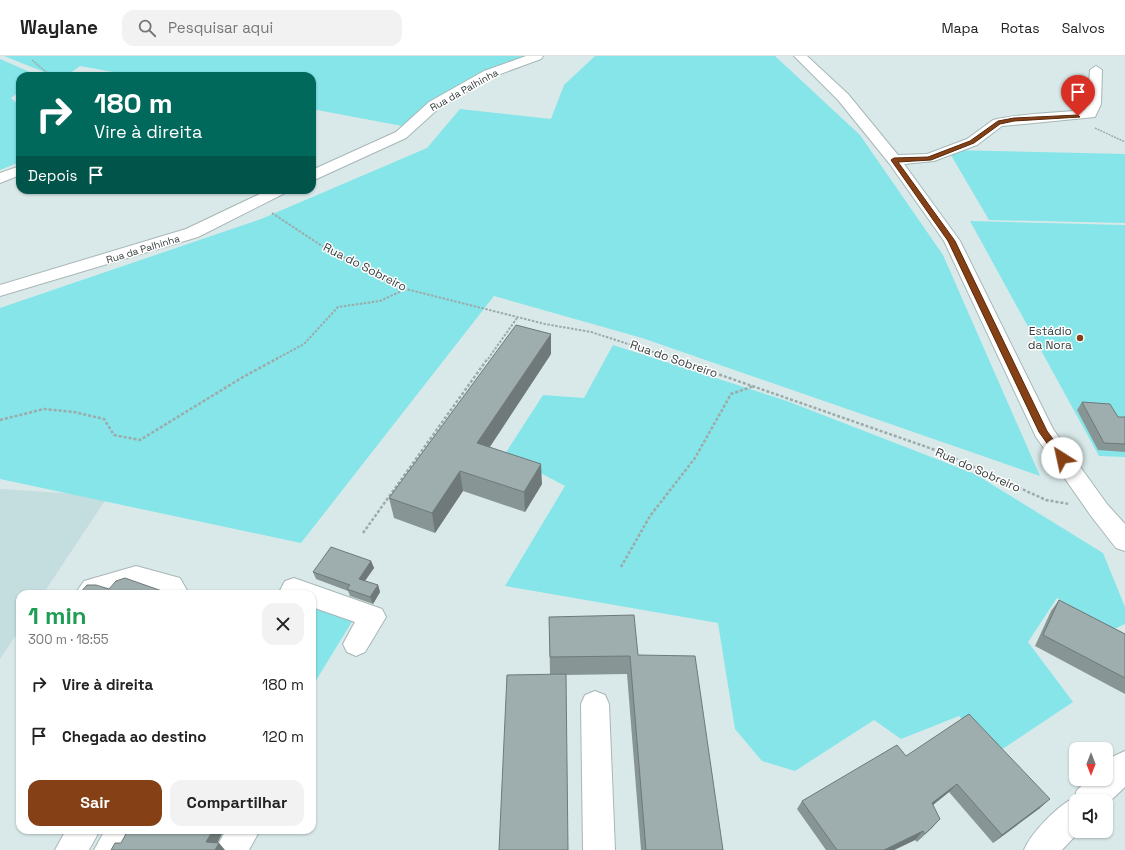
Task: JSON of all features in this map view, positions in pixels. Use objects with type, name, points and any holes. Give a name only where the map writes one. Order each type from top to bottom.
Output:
[{"type":"street","name":"Rua da Palhinha","points":[[316,174],[401,135],[434,105],[488,74],[537,56]]},
{"type":"street","points":[[800,56],[843,97],[894,160],[952,241],[1044,432],[1099,510],[1125,541]]},
{"type":"street","points":[[894,160],[929,158],[972,142],[998,123],[1014,120],[1090,114],[1095,107],[1094,84],[1096,70]]},
{"type":"street","points":[[0,178],[16,172]]},
{"type":"street","name":"Rua da Palhinha","points":[[0,291],[192,233],[268,194]]},
{"type":"street","points":[[92,590],[136,576],[171,586],[174,590]]},
{"type":"street","points":[[316,597],[373,617],[356,644]]},
{"type":"street","points":[[595,704],[600,850]]},
{"type":"street","points":[[1097,794],[1121,776]]},
{"type":"street","points":[[1040,850],[1069,821]]},
{"type":"street","points":[[71,850],[81,834]]},
{"type":"street","points":[[110,850],[121,834]]},
{"type":"street","points":[[231,850],[241,834]]},
{"type":"path","points":[[32,60],[46,72]]},
{"type":"path","points":[[1078,116],[1095,129],[1125,142]]},
{"type":"path","name":"Rua do Sobreiro","points":[[255,201],[322,246],[406,288],[448,301],[517,318],[591,332],[755,386],[941,452],[1046,500],[1099,510]]},
{"type":"path","points":[[0,420],[44,409],[74,412],[104,419],[114,434],[140,440],[243,377],[304,344],[338,307],[380,301],[406,288]]},
{"type":"path","points":[[363,534],[517,318]]},
{"type":"path","points":[[621,567],[650,516],[695,458],[719,418],[731,394],[755,386]]},
{"type":"shaded area","points":[[4,56],[525,56],[494,67],[433,99],[402,126],[316,110],[316,72],[113,72],[80,66],[72,72],[44,72]]},
{"type":"shaded area","points":[[595,56],[775,56],[860,135],[943,255],[1040,476],[642,338],[494,296],[301,543],[0,479],[0,308],[261,219],[427,148],[460,109],[551,119],[564,85]]},
{"type":"shaded area","points":[[0,59],[30,72],[16,72],[16,94],[11,98],[16,102],[16,164],[0,170]]},
{"type":"shaded area","points":[[948,150],[1125,154],[1125,223],[989,220]]},
{"type":"shaded area","name":"Estádio da Nora","points":[[970,221],[1125,225],[1125,457],[1099,456]]},
{"type":"shaded area","points":[[613,345],[787,401],[975,474],[1103,553],[1125,607],[1125,624],[1112,630],[1057,598],[1028,642],[1073,702],[995,754],[959,716],[901,739],[874,720],[795,771],[762,761],[735,729],[718,623],[505,586],[565,486],[505,454],[543,395],[584,398]]},
{"type":"shaded area","points":[[0,489],[108,496],[46,590],[16,590],[16,635],[0,659]]},
{"type":"shaded area","points":[[316,608],[353,620],[316,680]]},
{"type":"building","points":[[516,325],[551,334],[477,443],[541,464],[524,492],[460,471],[432,513],[389,498]]},
{"type":"building","points":[[1082,402],[1110,404],[1118,417],[1125,417],[1125,444],[1104,443]]},
{"type":"building","points":[[331,547],[371,561],[359,579],[378,585],[370,597],[347,589],[350,585],[313,572]]},
{"type":"building","points":[[125,578],[159,590],[83,590],[87,585],[96,585],[109,589],[116,581]]},
{"type":"building","points":[[1059,600],[1125,634],[1125,678],[1043,635]]},
{"type":"building","points":[[634,615],[638,655],[695,656],[723,850],[646,850],[630,656],[550,657],[549,617]]},
{"type":"building","points":[[566,674],[568,850],[499,850],[507,675]]},
{"type":"building","points":[[969,714],[1050,799],[1002,835],[957,784],[932,803],[940,819],[925,834],[923,831],[884,850],[837,850],[802,801],[897,745],[906,756]]},
{"type":"building","points":[[126,834],[211,834],[206,842],[219,843],[215,850],[111,850],[115,843],[121,843]]},
{"type":"place","name":"Estádio da Nora","points":[[1080,338]]},
{"type":"route","points":[[1062,458],[1044,432],[952,241],[894,160],[929,158],[972,142],[998,123],[1014,120],[1078,116]]}]
